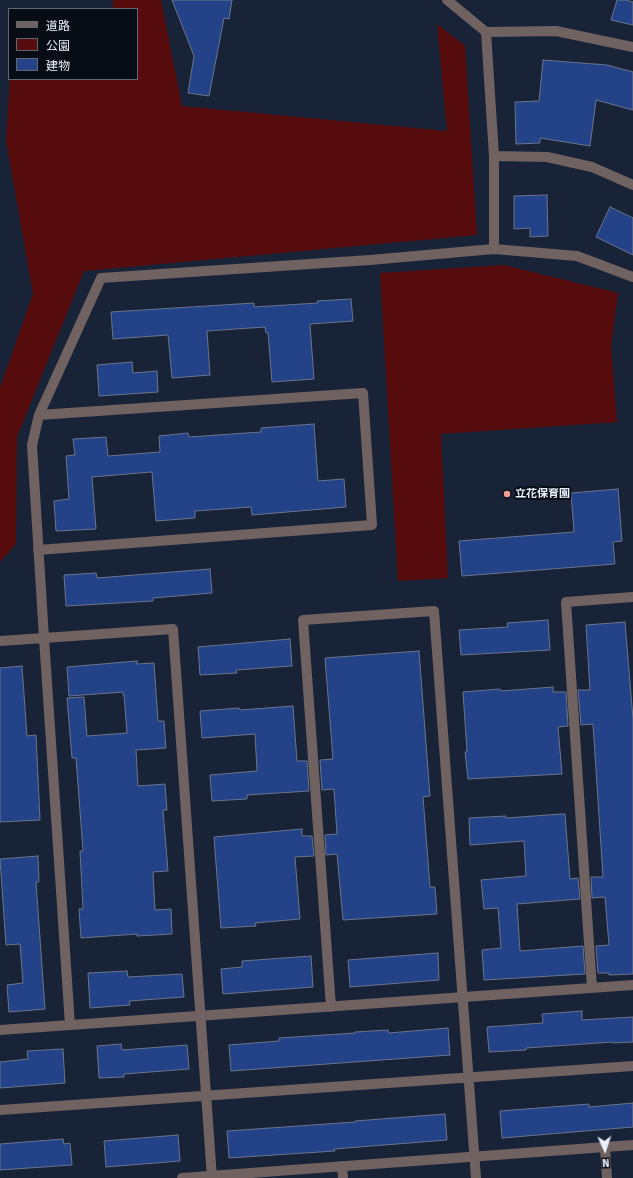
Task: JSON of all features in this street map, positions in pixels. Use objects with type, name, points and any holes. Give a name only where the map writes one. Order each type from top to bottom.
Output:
[{"type":"street","points":[[448,0],[486,32],[556,31],[633,47]]},
{"type":"street","points":[[486,32],[494,156],[494,250]]},
{"type":"street","points":[[494,156],[547,157],[592,167],[633,185]]},
{"type":"street","points":[[70,1025],[32,446],[39,415],[101,278],[494,250],[577,256],[633,277]]},
{"type":"street","points":[[38,550],[372,525],[363,393],[39,415]]},
{"type":"street","points":[[592,988],[566,602],[633,597]]},
{"type":"street","points":[[331,1007],[303,620],[434,611],[476,1178]]},
{"type":"street","points":[[0,641],[173,629],[212,1177]]},
{"type":"street","points":[[0,1030],[633,985]]},
{"type":"street","points":[[0,1110],[633,1066]]},
{"type":"street","points":[[182,1178],[633,1145]]},
{"type":"street","points":[[605,1147],[607,1178]]},
{"type":"street","points":[[342,1166],[343,1178]]},
{"type":"green space","points":[[113,0],[161,0],[182,106],[447,131],[437,24],[465,46],[477,235],[84,271],[17,437],[16,544],[0,562],[0,388],[33,294],[6,140],[10,80],[138,80],[138,8],[113,8]]},
{"type":"green space","name":"立花保育園","points":[[504,265],[618,293],[611,347],[617,422],[441,434],[448,578],[398,581],[380,273]]},
{"type":"building","points":[[172,0],[232,0],[229,19],[224,18],[209,96],[188,93],[194,56]]},
{"type":"building","points":[[617,0],[633,2],[633,25],[611,20]]},
{"type":"building","points":[[543,60],[607,65],[633,72],[633,110],[596,100],[590,146],[540,138],[540,143],[516,144],[515,102],[539,101]]},
{"type":"building","points":[[547,195],[548,236],[530,237],[530,228],[514,229],[514,196]]},
{"type":"building","points":[[610,207],[633,218],[633,255],[596,237]]},
{"type":"building","points":[[351,299],[353,321],[310,324],[314,379],[272,382],[268,333],[266,333],[265,327],[207,331],[210,375],[172,378],[168,335],[113,339],[111,312],[254,303],[254,307],[318,303],[317,301]]},
{"type":"building","points":[[132,362],[133,373],[157,371],[158,392],[99,396],[97,365]]},
{"type":"building","points":[[314,424],[318,481],[344,479],[346,507],[252,515],[251,507],[195,511],[195,518],[156,521],[152,472],[92,477],[96,529],[56,531],[54,501],[69,499],[66,456],[75,455],[73,439],[106,437],[108,456],[160,452],[159,436],[188,433],[189,437],[261,432],[261,428]]},
{"type":"building","points":[[618,489],[622,541],[613,542],[615,564],[462,576],[459,541],[574,532],[571,493]]},
{"type":"building","points":[[210,569],[212,593],[153,598],[153,601],[66,606],[64,575],[96,573],[97,578]]},
{"type":"building","points":[[548,620],[550,650],[461,655],[459,630],[508,627],[507,623]]},
{"type":"building","points":[[625,622],[633,719],[633,974],[609,975],[609,973],[598,973],[596,946],[609,945],[605,897],[592,898],[591,877],[603,877],[593,724],[581,725],[578,690],[590,690],[586,625]]},
{"type":"building","points":[[290,639],[292,666],[236,670],[237,673],[200,675],[198,647]]},
{"type":"building","points":[[419,651],[430,796],[423,797],[430,887],[435,887],[437,914],[343,920],[337,854],[326,855],[325,835],[337,834],[334,789],[322,790],[320,760],[333,759],[325,658]]},
{"type":"building","points":[[137,661],[137,664],[154,663],[158,721],[164,721],[166,748],[136,750],[138,786],[165,784],[167,810],[163,810],[168,871],[153,872],[155,910],[171,909],[172,934],[137,936],[137,934],[81,938],[79,909],[83,909],[80,851],[83,851],[76,758],[72,758],[67,698],[84,697],[87,736],[127,733],[123,692],[69,696],[67,667]]},
{"type":"building","points":[[22,666],[27,736],[36,735],[40,820],[0,822],[0,668]]},
{"type":"building","points":[[553,687],[553,692],[566,692],[568,726],[558,727],[562,774],[468,779],[465,752],[467,752],[463,692]]},
{"type":"building","points":[[293,706],[297,761],[307,761],[309,791],[247,795],[247,799],[212,801],[210,775],[257,771],[255,734],[202,738],[200,711]]},
{"type":"building","points":[[565,814],[570,879],[578,878],[580,899],[517,904],[520,951],[583,946],[585,974],[484,980],[482,950],[501,948],[498,908],[484,909],[481,880],[526,876],[524,841],[470,845],[469,818],[506,816],[506,818]]},
{"type":"building","points":[[302,829],[302,836],[312,836],[314,856],[295,857],[300,919],[255,923],[256,926],[221,928],[214,837]]},
{"type":"building","points":[[38,856],[39,882],[36,882],[45,1009],[9,1012],[7,985],[23,983],[20,944],[6,945],[0,859]]},
{"type":"building","points":[[438,953],[439,980],[350,987],[348,960]]},
{"type":"building","points":[[311,956],[313,987],[223,994],[221,969],[242,967],[242,961]]},
{"type":"building","points":[[127,971],[128,977],[182,974],[184,997],[129,1001],[130,1005],[90,1008],[88,973]]},
{"type":"building","points":[[582,1011],[582,1020],[633,1017],[633,1042],[526,1048],[526,1050],[489,1052],[487,1027],[543,1023],[542,1014]]},
{"type":"building","points":[[448,1028],[450,1055],[231,1071],[229,1045],[279,1041],[279,1038],[355,1032],[388,1030],[389,1033]]},
{"type":"building","points":[[121,1044],[122,1050],[187,1045],[189,1069],[124,1074],[124,1077],[99,1078],[97,1046]]},
{"type":"building","points":[[63,1049],[65,1083],[0,1088],[0,1062],[28,1059],[27,1051]]},
{"type":"building","points":[[633,1103],[633,1127],[502,1138],[500,1111],[589,1104],[589,1107]]},
{"type":"building","points":[[445,1114],[447,1140],[334,1149],[335,1151],[229,1158],[227,1131]]},
{"type":"building","points":[[178,1135],[180,1161],[106,1167],[104,1141]]},
{"type":"building","points":[[63,1139],[64,1144],[70,1143],[72,1165],[0,1170],[0,1144]]},
{"type":"place","name":"立花保育園","points":[[507,494]]}]
